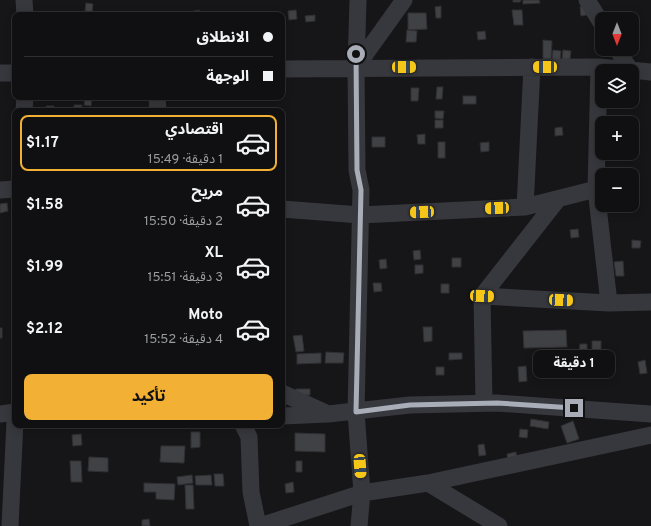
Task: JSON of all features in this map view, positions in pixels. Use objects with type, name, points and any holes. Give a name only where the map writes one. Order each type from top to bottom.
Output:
[{"type":"street","points":[[24,0],[25,12]]},
{"type":"street","points":[[358,0],[356,67],[357,170],[361,190],[356,412],[362,493],[359,526]]},
{"type":"street","points":[[356,67],[404,0]]},
{"type":"street","points":[[587,0],[595,13]]},
{"type":"street","points":[[285,69],[356,67],[595,67]]},
{"type":"street","points":[[525,207],[532,67]]},
{"type":"street","points":[[639,71],[651,72]]},
{"type":"street","points":[[0,73],[12,73]]},
{"type":"street","points":[[597,168],[598,108]]},
{"type":"street","points":[[0,190],[12,189]]},
{"type":"street","points":[[285,209],[360,215],[525,207],[595,189]]},
{"type":"street","points":[[484,404],[482,296],[558,199]]},
{"type":"street","points":[[599,212],[609,303]]},
{"type":"street","points":[[482,296],[609,303],[651,302]]},
{"type":"street","points":[[285,394],[328,414]]},
{"type":"street","points":[[285,416],[356,412],[410,405],[484,404],[651,414]]},
{"type":"street","points":[[0,414],[12,412]]},
{"type":"street","points":[[10,526],[15,428]]},
{"type":"street","points":[[244,428],[249,437],[251,492],[259,526],[362,493],[428,483],[651,435]]},
{"type":"street","points":[[428,483],[499,526]]},
{"type":"building","points":[[513,0],[521,0],[520,2],[513,2]]},
{"type":"building","points":[[523,0],[539,0],[540,3],[523,4]]},
{"type":"building","points":[[86,3],[93,4],[92,12],[85,11]]},
{"type":"building","points":[[590,5],[591,14],[581,16],[580,7]]},
{"type":"building","points":[[441,6],[441,18],[436,18],[435,7]]},
{"type":"building","points":[[296,10],[297,19],[289,20],[288,11]]},
{"type":"building","points":[[512,10],[522,10],[523,25],[514,25]]},
{"type":"building","points":[[408,13],[426,13],[427,29],[408,30]]},
{"type":"building","points":[[315,15],[315,21],[306,22],[305,16]]},
{"type":"building","points":[[407,30],[417,31],[416,42],[406,42]]},
{"type":"building","points":[[485,31],[486,39],[478,40],[477,32]]},
{"type":"building","points":[[543,40],[552,41],[551,59],[543,59]]},
{"type":"building","points":[[553,50],[561,51],[560,60],[552,59]]},
{"type":"building","points":[[563,50],[571,51],[570,59],[562,59]]},
{"type":"building","points":[[437,87],[443,87],[442,99],[436,99]]},
{"type":"building","points":[[411,88],[419,88],[418,101],[411,101]]},
{"type":"building","points":[[463,96],[476,96],[476,104],[463,104]]},
{"type":"building","points":[[85,100],[92,100],[91,106],[84,105]]},
{"type":"building","points":[[74,105],[82,105],[82,108],[74,108]]},
{"type":"building","points":[[46,106],[54,106],[54,108],[46,108]]},
{"type":"building","points":[[435,111],[444,111],[443,119],[435,118]]},
{"type":"building","points":[[435,120],[443,120],[443,128],[435,128]]},
{"type":"building","points":[[562,127],[563,135],[555,136],[555,128]]},
{"type":"building","points":[[425,134],[425,144],[418,144],[417,135]]},
{"type":"building","points":[[372,137],[385,137],[385,147],[372,147]]},
{"type":"building","points":[[438,142],[445,142],[445,158],[438,158]]},
{"type":"building","points":[[489,142],[489,151],[481,152],[480,143]]},
{"type":"building","points":[[7,203],[8,211],[0,213],[0,204]]},
{"type":"building","points":[[578,229],[579,237],[571,238],[570,230]]},
{"type":"building","points":[[632,240],[641,241],[640,248],[632,248]]},
{"type":"building","points":[[420,250],[421,259],[414,260],[413,251]]},
{"type":"building","points":[[452,258],[461,258],[461,267],[452,267]]},
{"type":"building","points":[[386,259],[387,268],[380,269],[379,260]]},
{"type":"building","points":[[623,261],[624,276],[616,276],[614,262]]},
{"type":"building","points":[[415,265],[423,265],[423,273],[415,274]]},
{"type":"building","points":[[373,283],[381,283],[382,291],[374,292]]},
{"type":"building","points":[[441,284],[449,284],[449,293],[441,293]]},
{"type":"building","points":[[423,327],[432,327],[432,341],[424,342]]},
{"type":"building","points":[[0,328],[2,328],[2,338],[0,338]]},
{"type":"building","points":[[566,330],[567,347],[524,348],[523,331]]},
{"type":"building","points":[[302,335],[304,351],[296,352],[293,336]]},
{"type":"building","points":[[592,341],[601,341],[601,351],[592,351]]},
{"type":"building","points":[[580,344],[587,344],[587,352],[579,352]]},
{"type":"building","points":[[326,352],[344,353],[343,363],[325,363]]},
{"type":"building","points":[[321,353],[321,363],[297,364],[297,354]]},
{"type":"building","points":[[449,353],[462,353],[462,359],[449,360]]},
{"type":"building","points":[[645,360],[647,373],[640,374],[638,362]]},
{"type":"building","points":[[526,366],[527,381],[519,382],[518,367]]},
{"type":"building","points":[[436,367],[444,367],[444,375],[436,375]]},
{"type":"building","points":[[296,389],[310,389],[310,395],[296,395]]},
{"type":"building","points":[[531,419],[549,422],[548,429],[530,426]]},
{"type":"building","points":[[573,421],[579,439],[567,443],[561,426]]},
{"type":"building","points":[[520,429],[528,430],[527,438],[519,437]]},
{"type":"building","points":[[191,432],[200,432],[200,447],[191,448]]},
{"type":"building","points":[[295,433],[325,434],[325,452],[295,451]]},
{"type":"building","points":[[81,434],[82,445],[73,446],[72,435]]},
{"type":"building","points":[[484,444],[486,455],[479,456],[478,445]]},
{"type":"building","points":[[161,446],[185,446],[184,463],[160,462]]},
{"type":"building","points":[[516,452],[517,461],[508,462],[507,454]]},
{"type":"building","points":[[89,457],[108,458],[108,472],[88,471]]},
{"type":"building","points":[[70,461],[81,461],[82,482],[71,482]]},
{"type":"building","points":[[296,461],[302,461],[302,472],[296,472]]},
{"type":"building","points":[[214,474],[223,474],[224,486],[215,486]]},
{"type":"building","points":[[192,475],[193,483],[178,485],[177,477]]},
{"type":"building","points":[[211,475],[212,485],[196,485],[195,476]]},
{"type":"building","points":[[293,482],[294,492],[286,493],[285,484]]},
{"type":"building","points":[[144,483],[175,484],[174,500],[156,499],[156,492],[144,492]]},
{"type":"building","points":[[185,485],[193,485],[194,509],[186,509]]},
{"type":"building","points":[[149,519],[150,526],[142,526],[142,520]]},
{"type":"route","points":[[356,54],[357,170],[361,190],[356,412],[410,405],[497,403],[574,408]]}]
